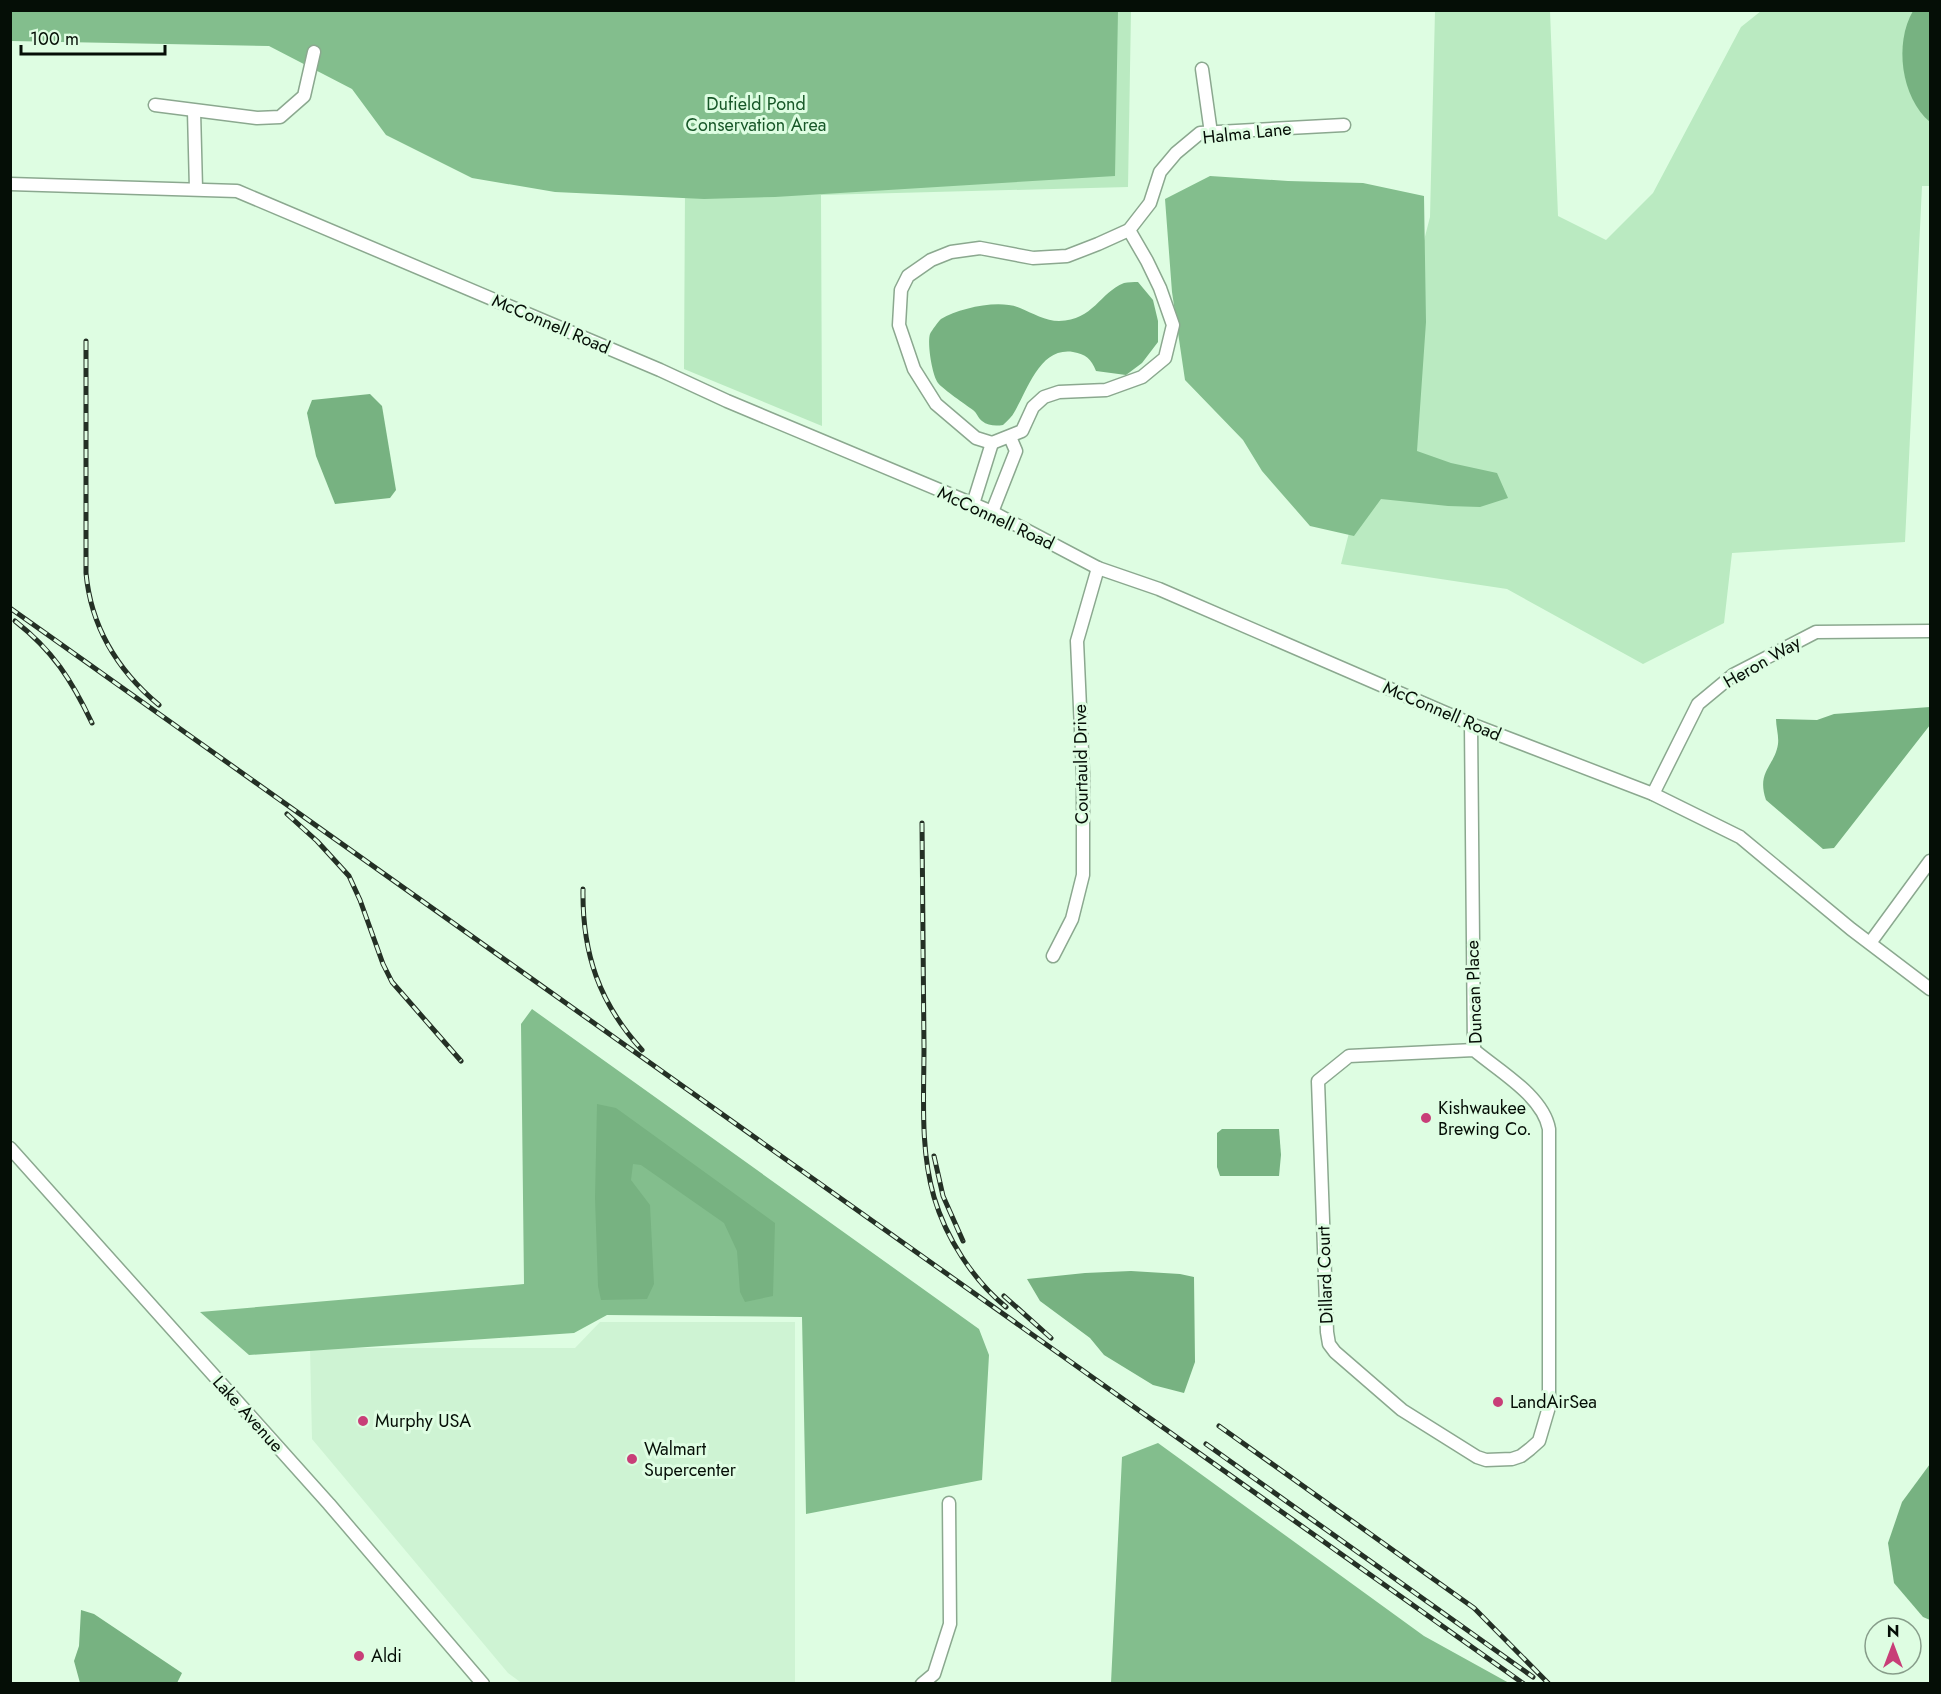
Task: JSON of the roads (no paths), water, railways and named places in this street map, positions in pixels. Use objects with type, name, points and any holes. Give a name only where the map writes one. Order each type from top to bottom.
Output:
[{"type":"street","points":[[155,105],[257,118],[280,117],[304,96],[314,52]]},
{"type":"street","points":[[1202,69],[1211,133]]},
{"type":"street","points":[[194,111],[196,189]]},
{"type":"street","name":"Halma Lane","points":[[1128,230],[1150,203],[1160,172],[1176,153],[1200,134],[1344,124]]},
{"type":"street","name":"McConnell Road","points":[[10,184],[237,191],[992,512],[1098,568],[1159,589],[1471,724],[1653,794],[1740,837],[1870,944],[1930,989]]},
{"type":"street","points":[[1128,230],[1160,288],[1173,325],[1166,358],[1142,377],[1106,390],[1059,392],[1044,398],[1033,407],[1022,431],[1010,437],[992,443],[976,438],[936,404],[915,369],[899,325],[901,290],[908,276],[932,260],[951,252],[980,248],[1033,258],[1067,256],[1128,230]]},
{"type":"street","points":[[992,512],[1016,451],[1010,437]]},
{"type":"street","points":[[973,504],[992,443]]},
{"type":"street","name":"Courtauld Drive","points":[[1053,956],[1072,919],[1083,875],[1083,779],[1077,641],[1098,568]]},
{"type":"street","name":"Heron Way","points":[[1653,794],[1698,704],[1734,675],[1816,632],[1930,631]]},
{"type":"street","name":"Duncan Place","points":[[1471,724],[1474,1050],[1535,1100],[1547,1118],[1549,1129],[1549,1407]]},
{"type":"street","points":[[1870,944],[1930,861]]},
{"type":"street","name":"Dillard Court","points":[[1474,1050],[1349,1056],[1318,1081],[1329,1344],[1335,1352],[1402,1410],[1477,1457],[1498,1460],[1521,1456],[1539,1441],[1549,1407]]},
{"type":"street","name":"Lake Avenue","points":[[10,1148],[329,1504],[483,1683]]},
{"type":"street","points":[[922,1683],[934,1674],[950,1624],[949,1503]]},
{"type":"railway","points":[[86,341],[86,573],[89,593],[100,629],[109,646],[131,677],[159,705]]},
{"type":"railway","points":[[10,608],[1524,1684]]},
{"type":"railway","points":[[15,621],[51,655],[68,679],[92,723]]},
{"type":"railway","points":[[287,814],[317,841],[349,876],[392,982],[461,1061]]},
{"type":"railway","points":[[922,823],[924,1123],[930,1179],[939,1212],[953,1243],[972,1271],[1006,1307]]},
{"type":"railway","points":[[583,889],[586,935],[596,976],[614,1014],[642,1050]]},
{"type":"railway","points":[[934,1156],[943,1196],[963,1241]]},
{"type":"railway","points":[[1004,1296],[1051,1338]]},
{"type":"railway","points":[[1219,1426],[1474,1608],[1549,1684]]},
{"type":"railway","points":[[1206,1444],[1533,1677]]},
{"type":"place","name":"Kishwaukee Brewing Co.","points":[[1426,1118]]},
{"type":"place","name":"LandAirSea","points":[[1498,1402]]},
{"type":"place","name":"Murphy USA","points":[[363,1421]]},
{"type":"place","name":"Walmart Supercenter","points":[[632,1459]]},
{"type":"place","name":"Aldi","points":[[359,1656]]},
{"type":"park label","name":"Dufield Pond Conservation Area","points":[[756,114]]}]
